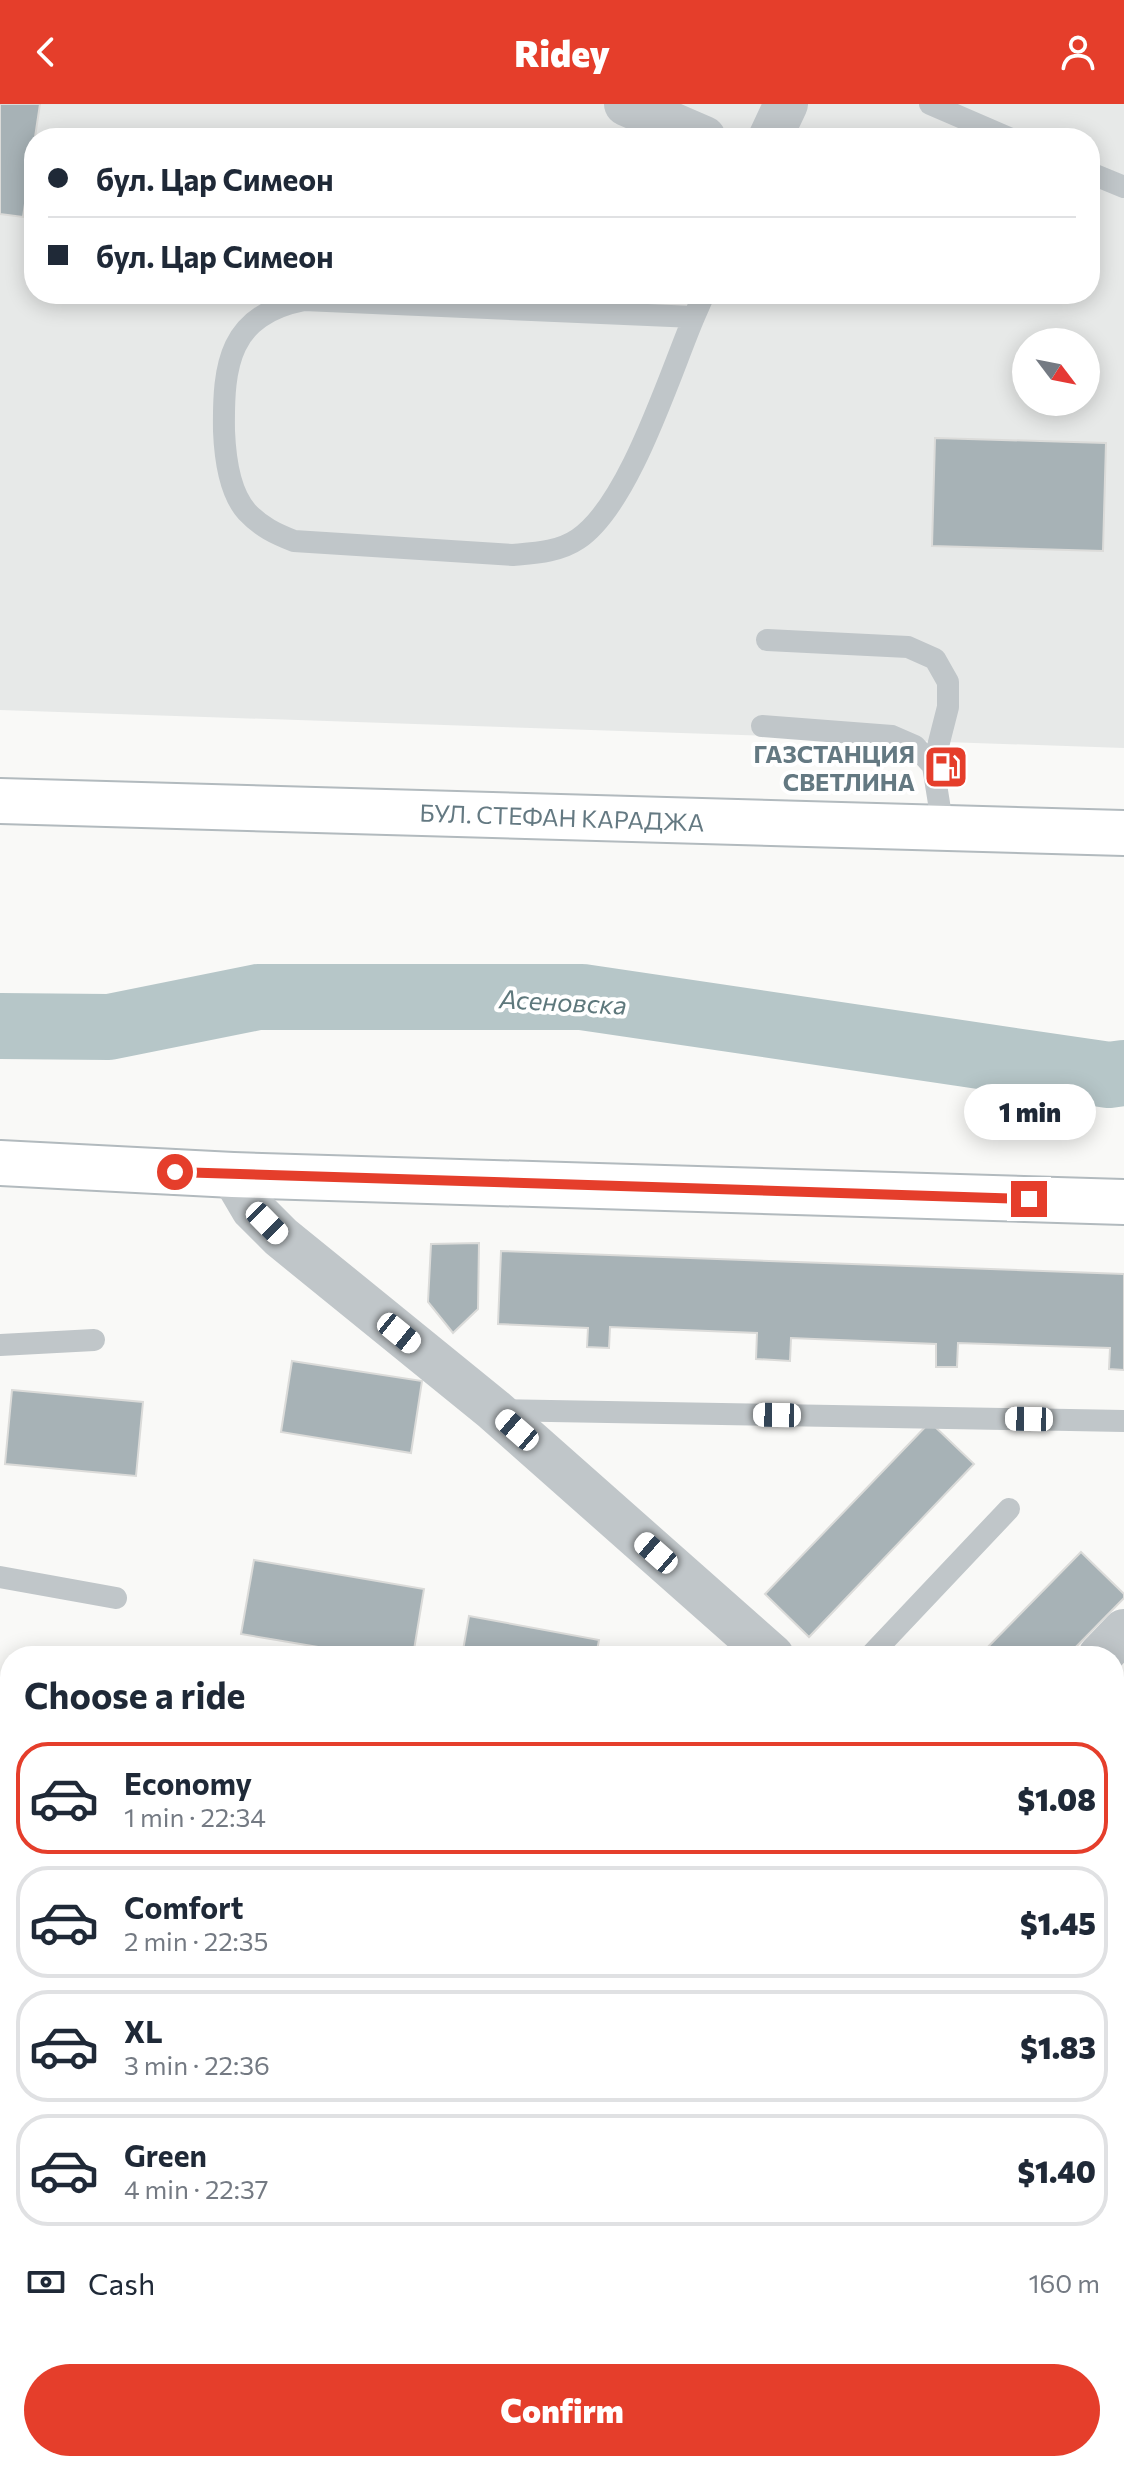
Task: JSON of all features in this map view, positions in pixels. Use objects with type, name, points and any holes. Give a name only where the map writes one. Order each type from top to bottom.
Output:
[{"type":"main road","name":"БУЛ. СТЕФАН КАРАДЖА","points":[[0,801],[1124,833]]},
{"type":"main road","points":[[0,1163],[233,1175],[1124,1202]]},
{"type":"street","points":[[626,104],[681,128]]},
{"type":"street","points":[[775,128],[786,104]]},
{"type":"street","points":[[233,1175],[253,1209],[281,1237],[494,1410],[761,1646]]},
{"type":"street","points":[[1110,1646],[1124,1631]]},
{"type":"lane","points":[[930,104],[986,128]]},
{"type":"lane","points":[[1100,177],[1124,187]]},
{"type":"lane","points":[[284,304],[274,306],[252,323],[231,354],[223,383],[225,456],[245,510],[268,531],[294,541],[513,555],[546,552],[577,541],[602,518],[621,490],[700,304]]},
{"type":"lane","points":[[396,304],[694,317]]},
{"type":"lane","points":[[767,640],[908,647],[935,659],[948,682],[933,766],[943,828]]},
{"type":"lane","points":[[762,726],[892,736],[915,746],[933,766]]},
{"type":"lane","points":[[0,1345],[94,1340]]},
{"type":"lane","points":[[494,1410],[1124,1421]]},
{"type":"lane","points":[[879,1646],[1009,1509]]},
{"type":"lane","points":[[0,1577],[116,1598]]},
{"type":"shaded area","points":[[0,104],[1124,104],[1124,748],[0,710]]},
{"type":"building","points":[[0,104],[40,104],[36,128],[24,128],[23,217],[0,214]]},
{"type":"building","points":[[935,438],[1106,443],[1103,551],[932,546]]},
{"type":"building","points":[[479,1243],[478,1309],[453,1333],[428,1302],[431,1244]]},
{"type":"building","points":[[501,1251],[1124,1274],[1124,1370],[1109,1369],[1110,1348],[958,1343],[957,1367],[936,1367],[936,1344],[791,1338],[790,1361],[756,1359],[757,1333],[610,1327],[609,1348],[587,1347],[588,1328],[498,1324]]},
{"type":"building","points":[[292,1361],[422,1381],[411,1453],[281,1432]]},
{"type":"building","points":[[12,1390],[143,1402],[136,1476],[5,1464]]},
{"type":"building","points":[[930,1422],[974,1464],[809,1637],[765,1594]]},
{"type":"building","points":[[1081,1552],[1124,1594],[1124,1598],[1077,1646],[989,1646]]},
{"type":"building","points":[[254,1560],[424,1589],[415,1646],[312,1646],[241,1634]]},
{"type":"building","points":[[469,1616],[599,1640],[598,1646],[464,1646]]},
{"type":"waterway","name":"Асеновска","points":[[0,1026],[109,1027],[258,997],[582,997],[1109,1075],[1124,1073]]},
{"type":"place","name":"ГАЗСТАНЦИЯ СВЕТЛИНА","points":[[946,767]]},
{"type":"route","points":[[175,1172],[1029,1199]]}]
